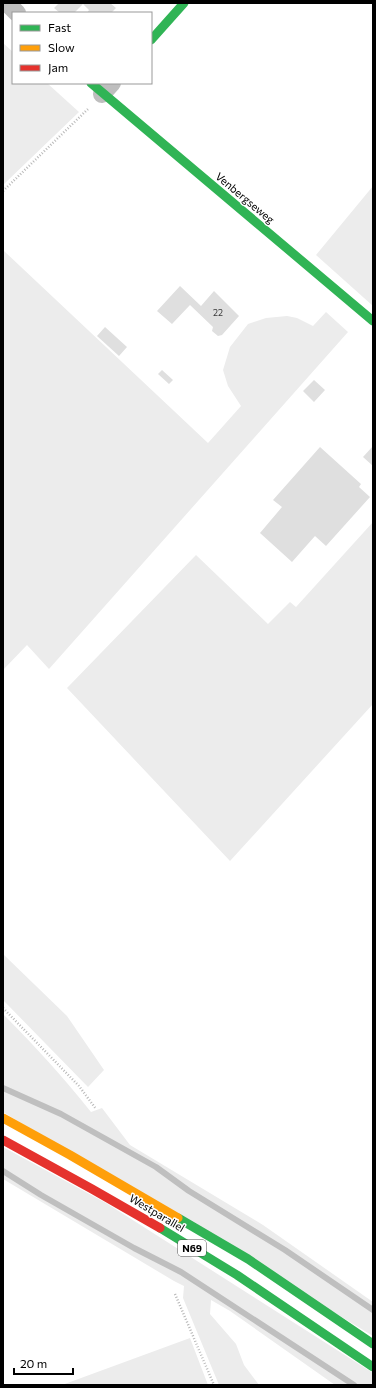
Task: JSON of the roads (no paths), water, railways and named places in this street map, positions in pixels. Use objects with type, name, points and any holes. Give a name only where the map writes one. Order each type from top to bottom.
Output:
[{"type":"main road","points":[[152,39],[184,3]]},
{"type":"main road","name":"Venbergseweg","points":[[102,87],[373,321]]},
{"type":"main road","name":"Westparallel","points":[[3,1118],[77,1158],[248,1259],[373,1344]]},
{"type":"main road","name":"Westparallel","points":[[3,1140],[68,1175],[237,1275],[373,1367]]},
{"type":"street","points":[[7,3],[16,12]]},
{"type":"waterway","points":[[3,1088],[61,1114],[156,1167],[189,1191],[285,1250],[373,1310]]},
{"type":"waterway","points":[[3,1171],[41,1195],[134,1248],[181,1272],[354,1385]]}]
